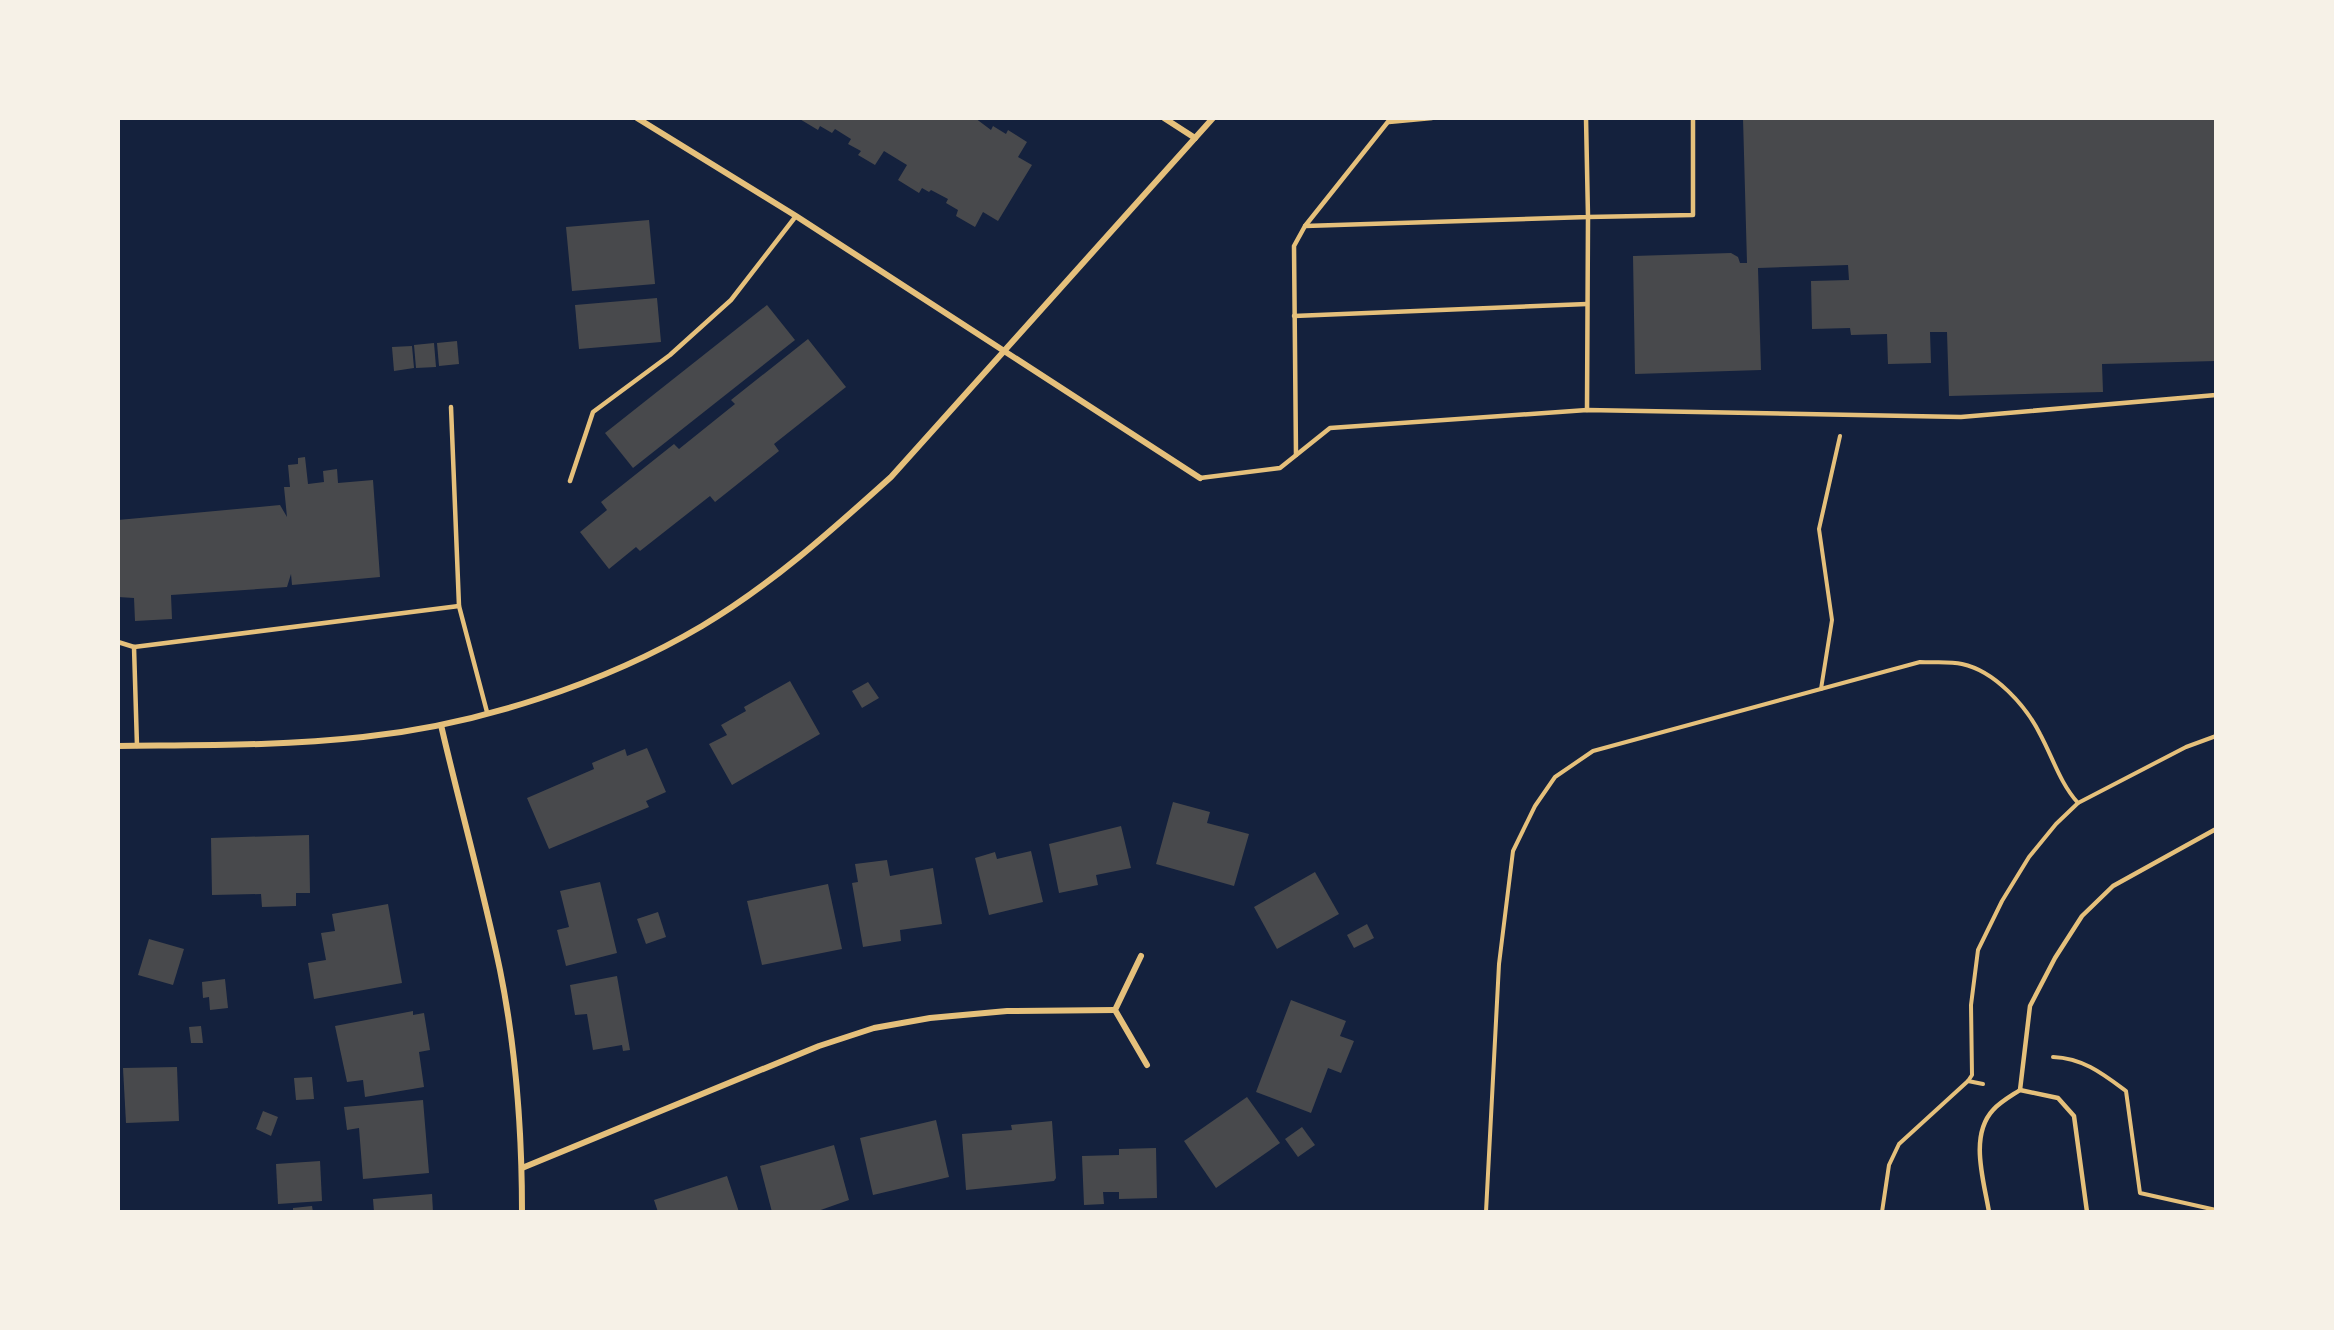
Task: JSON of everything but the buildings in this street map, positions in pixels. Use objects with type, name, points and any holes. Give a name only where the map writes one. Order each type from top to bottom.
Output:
[{"type":"street","points":[[637,118],[796,216],[1200,478]]},
{"type":"street","points":[[1164,118],[1196,138]]},
{"type":"street","points":[[118,746],[283,744],[365,737],[441,725],[572,686],[643,656],[702,626],[769,581],[832,531],[891,477],[1213,118]]},
{"type":"street","points":[[441,725],[500,971],[515,1079],[522,1168],[522,1212]]},
{"type":"street","points":[[1115,1010],[1141,956]]},
{"type":"street","points":[[522,1168],[819,1046],[874,1028],[930,1018],[1007,1011],[1115,1010]]},
{"type":"street","points":[[1115,1010],[1147,1065]]},
{"type":"lane","points":[[1296,454],[1294,246],[1305,226],[1390,120],[1432,118]]},
{"type":"lane","points":[[1586,118],[1587,410]]},
{"type":"lane","points":[[1305,226],[1693,215],[1693,118]]},
{"type":"lane","points":[[570,481],[592,412],[670,355],[731,300],[796,216]]},
{"type":"lane","points":[[1294,316],[1587,304]]},
{"type":"lane","points":[[1200,478],[1280,468],[1330,428],[1587,410],[1961,417],[2216,395]]},
{"type":"lane","points":[[451,407],[459,606],[488,712]]},
{"type":"lane","points":[[118,642],[134,647],[459,606]]},
{"type":"lane","points":[[134,647],[137,746]]},
{"type":"lane","points":[[2020,1090],[2030,1006],[2055,958],[2082,916],[2113,886],[2216,829]]},
{"type":"lane","points":[[1989,1212],[1980,1155],[1982,1131],[1992,1110],[2020,1090],[2058,1098],[2074,1116],[2087,1212]]},
{"type":"path","points":[[1821,689],[1832,620],[1819,529],[1830,470],[1846,415]]},
{"type":"path","points":[[1486,1212],[1499,964],[1513,851],[1534,806],[1555,777],[1593,751],[1920,663],[1964,664],[1997,681],[2022,707],[2040,733],[2067,790],[2078,803]]},
{"type":"path","points":[[1882,1212],[1890,1165],[1899,1144],[1968,1082],[1972,1075],[1971,1005],[1978,950],[2001,901],[2029,857],[2056,824],[2078,803],[2186,747],[2216,736]]},
{"type":"path","points":[[2053,1057],[2067,1057],[2096,1068],[2127,1091],[2140,1193],[2216,1210]]},
{"type":"path","points":[[1968,1082],[1983,1084]]}]
